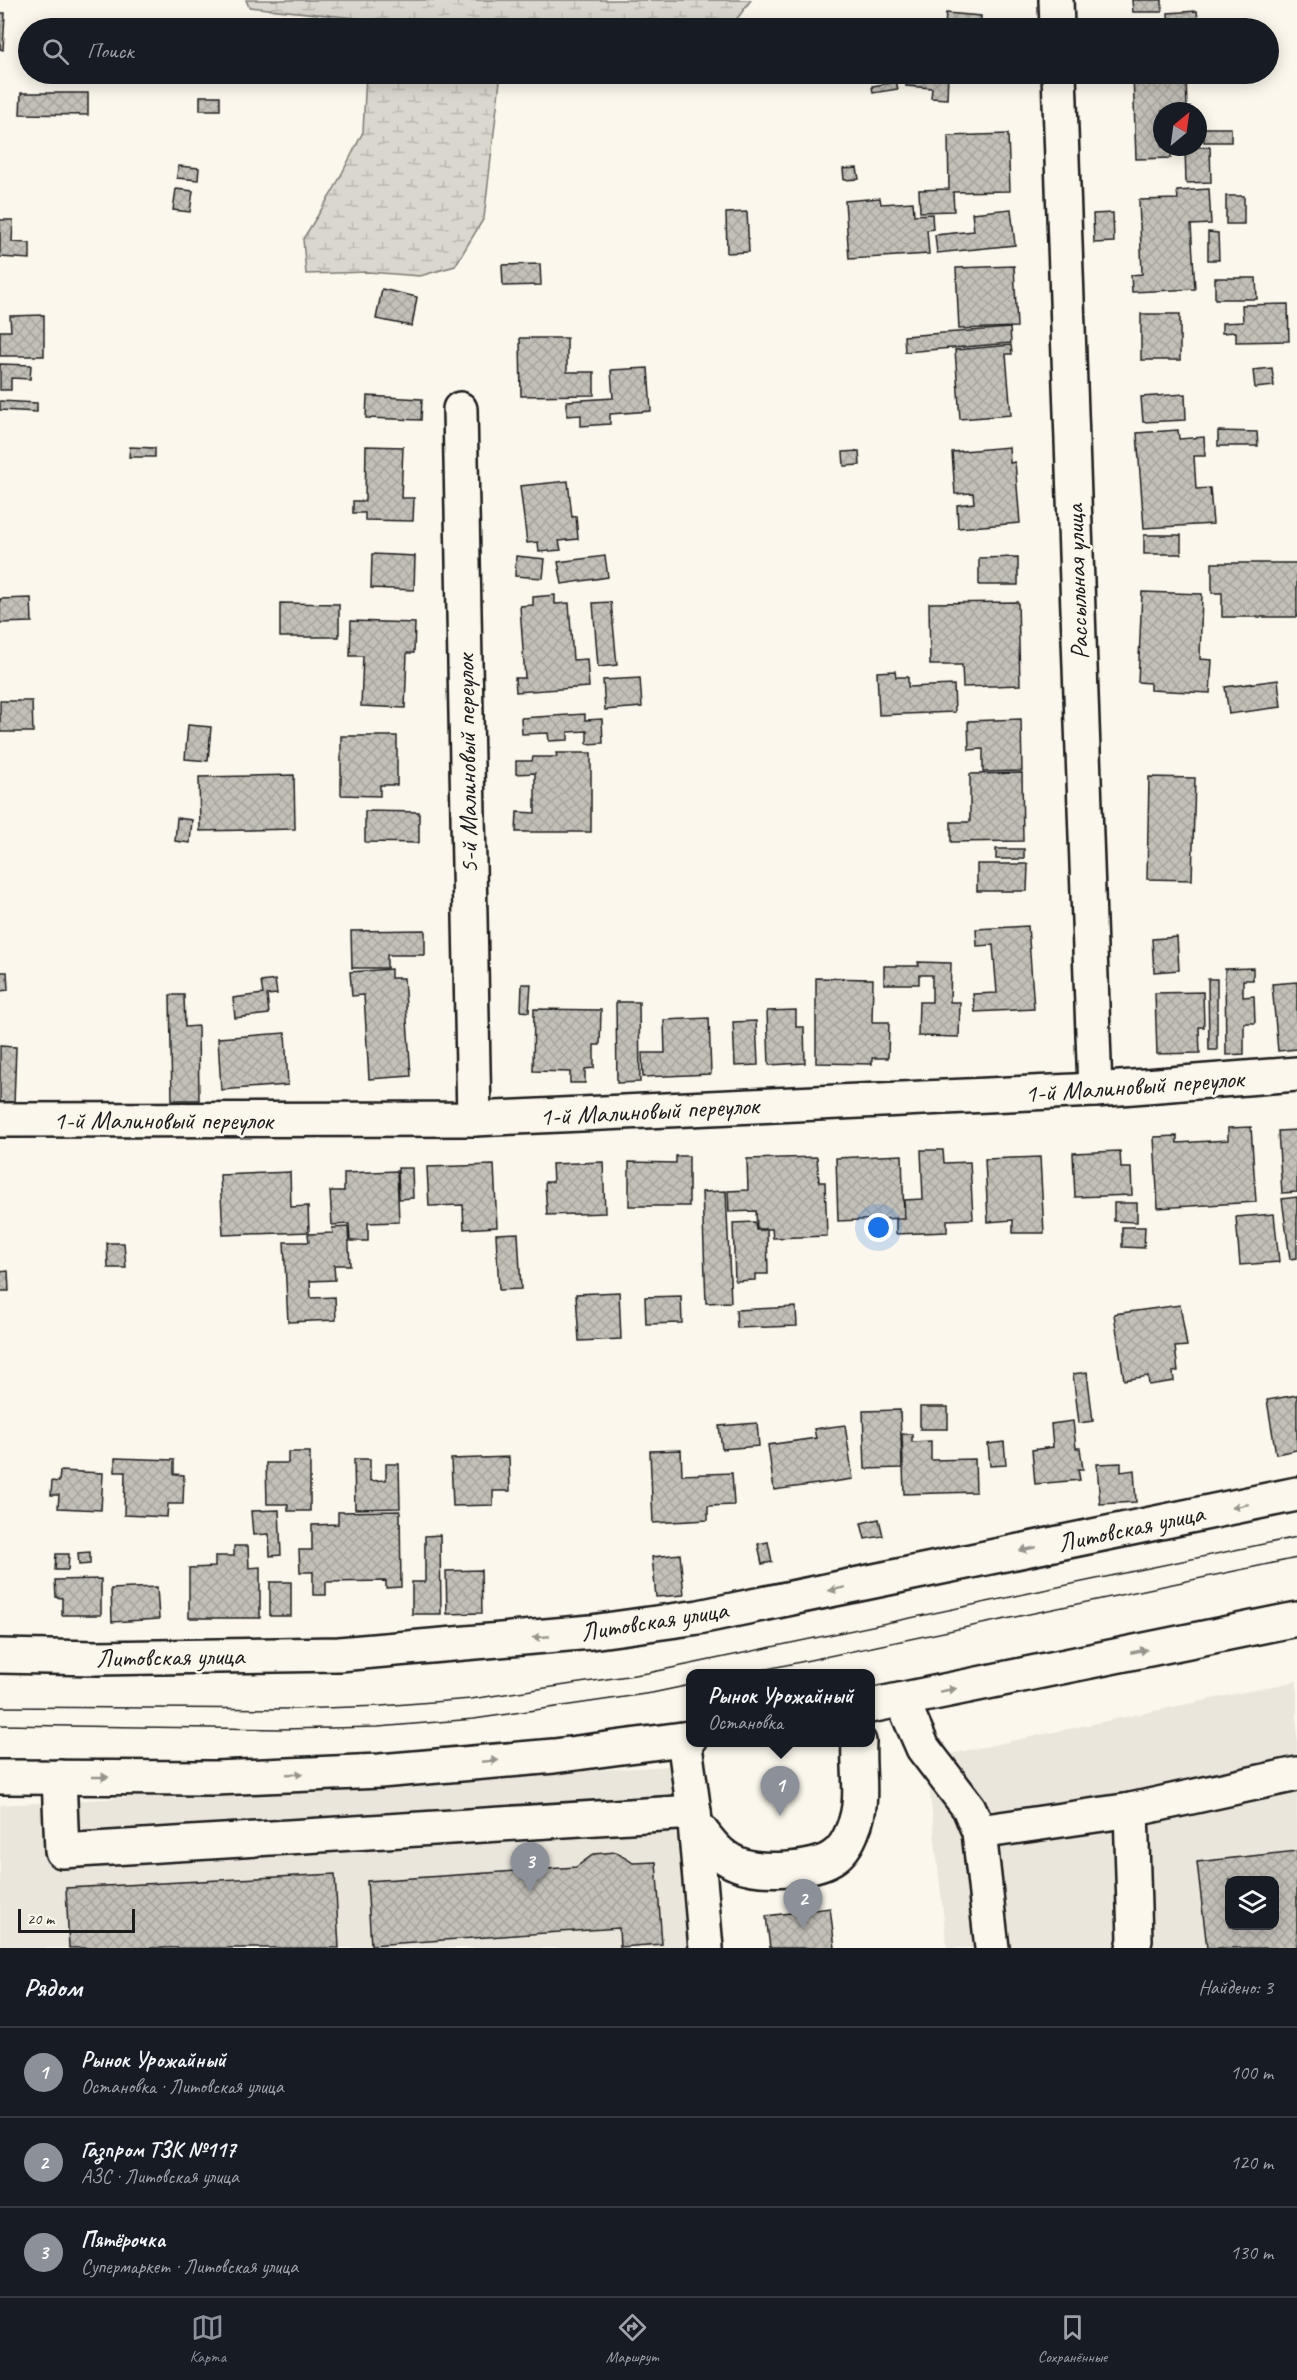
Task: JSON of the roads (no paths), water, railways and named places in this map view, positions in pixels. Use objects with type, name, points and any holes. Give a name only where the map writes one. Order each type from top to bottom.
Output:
[{"type":"street","points":[[1056,0],[1057,18]]},
{"type":"street","name":"Рассыльная улица","points":[[1059,84],[1095,1090]]},
{"type":"street","name":"5-й Малиновый переулок","points":[[460,409],[474,1119]]},
{"type":"street","name":"1-й Малиновый переулок","points":[[0,1120],[474,1119],[1095,1090],[1297,1074]]},
{"type":"street","name":"Литовская улица","points":[[0,1656],[97,1658],[339,1654],[591,1632],[699,1617],[1297,1494]]},
{"type":"street","points":[[881,1706],[1297,1619]]},
{"type":"street","points":[[881,1706],[923,1748],[969,1808],[979,1832],[992,1948]]},
{"type":"street","points":[[0,1777],[215,1778],[380,1771],[554,1756],[686,1738]]},
{"type":"street","points":[[688,1747],[706,1948]]},
{"type":"street","points":[[695,1817],[716,1849],[736,1864],[761,1871],[812,1866],[832,1858],[844,1847],[854,1828],[860,1807],[859,1747]]},
{"type":"street","points":[[979,1832],[1131,1810],[1297,1774]]},
{"type":"street","points":[[59,1777],[62,1851],[695,1817]]},
{"type":"street","points":[[1131,1810],[1135,1940],[1133,1948]]},
{"type":"tram line","points":[[0,1707],[295,1709],[381,1706],[471,1699],[648,1673],[1297,1537]]},
{"type":"tram line","points":[[767,1669],[1297,1558]]},
{"type":"tram line","points":[[0,1725],[281,1729],[378,1727],[474,1719],[652,1693],[686,1686]]},
{"type":"place","name":"Рынок Урожайный","points":[[780,1816]]},
{"type":"place","name":"Пятёрочка","points":[[530,1892]]},
{"type":"place","name":"Газпром ТЗК №117","points":[[803,1929]]}]
